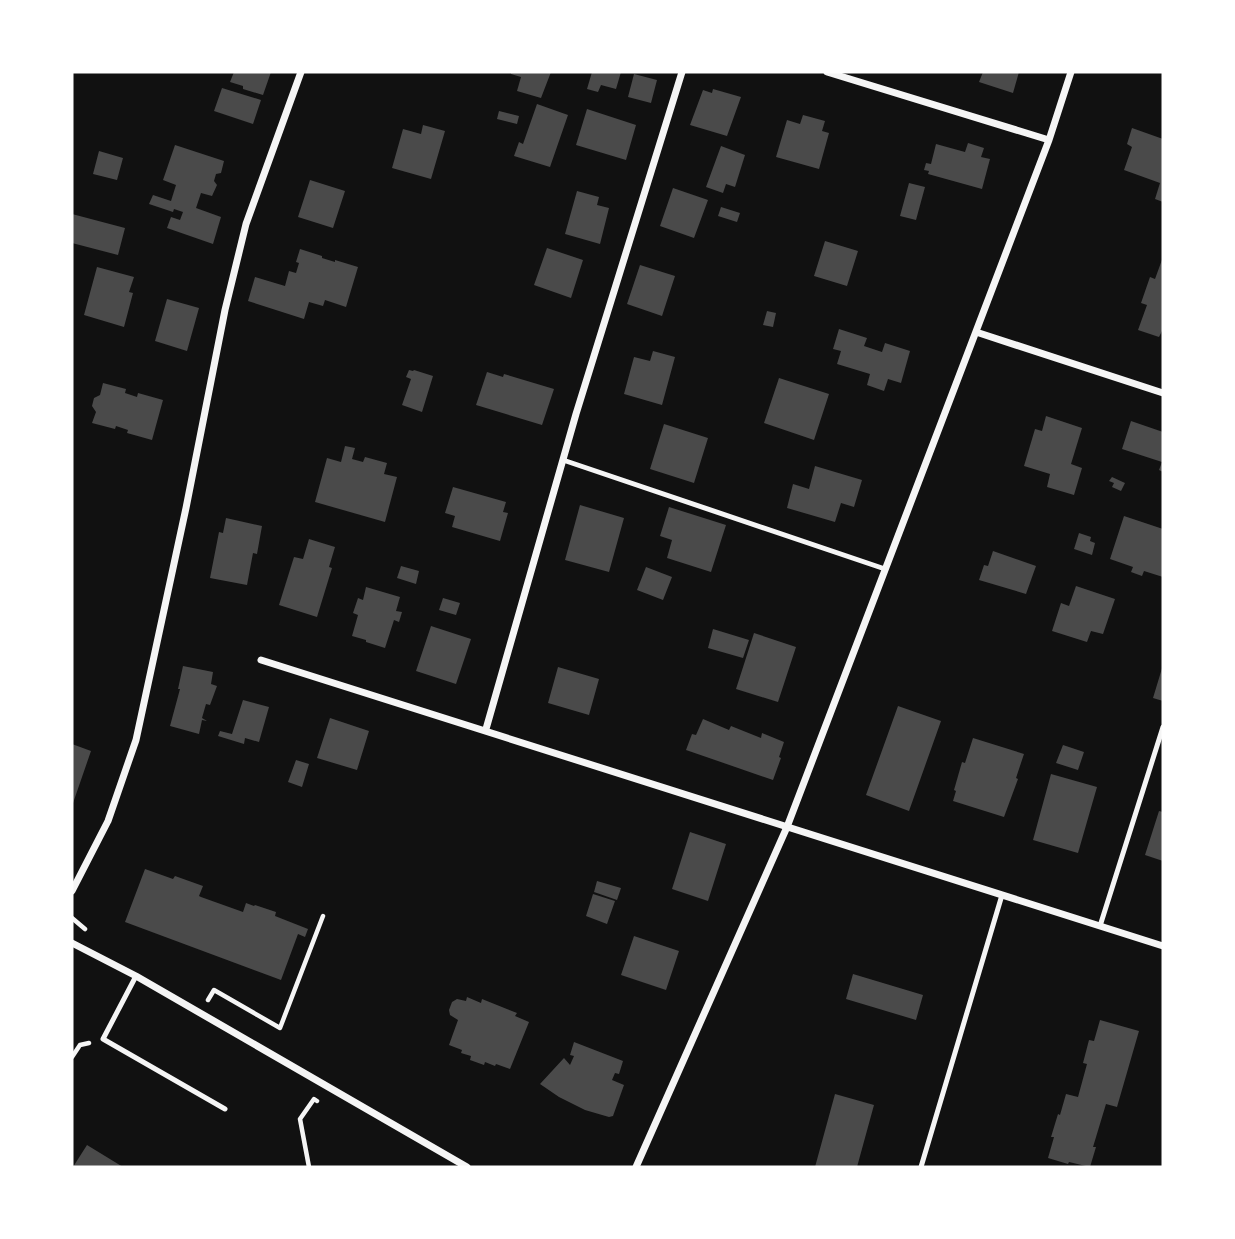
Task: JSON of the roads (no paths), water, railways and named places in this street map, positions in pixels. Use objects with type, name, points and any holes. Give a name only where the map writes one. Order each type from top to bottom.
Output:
[{"type":"street","points":[[72,891],[108,821],[136,740],[225,310],[246,224],[301,72]]},
{"type":"street","points":[[486,729],[563,460],[682,72]]},
{"type":"street","points":[[827,72],[1049,140]]},
{"type":"street","points":[[636,1167],[787,827],[1049,140],[1071,72]]},
{"type":"street","points":[[976,332],[1163,393]]},
{"type":"street","points":[[261,660],[486,729],[1163,946]]},
{"type":"street","points":[[72,943],[136,976],[467,1167]]},
{"type":"lane","points":[[563,460],[885,569]]},
{"type":"lane","points":[[1100,926],[1163,727]]},
{"type":"lane","points":[[921,1167],[1002,895]]},
{"type":"lane","points":[[136,976],[103,1039],[225,1109]]}]
